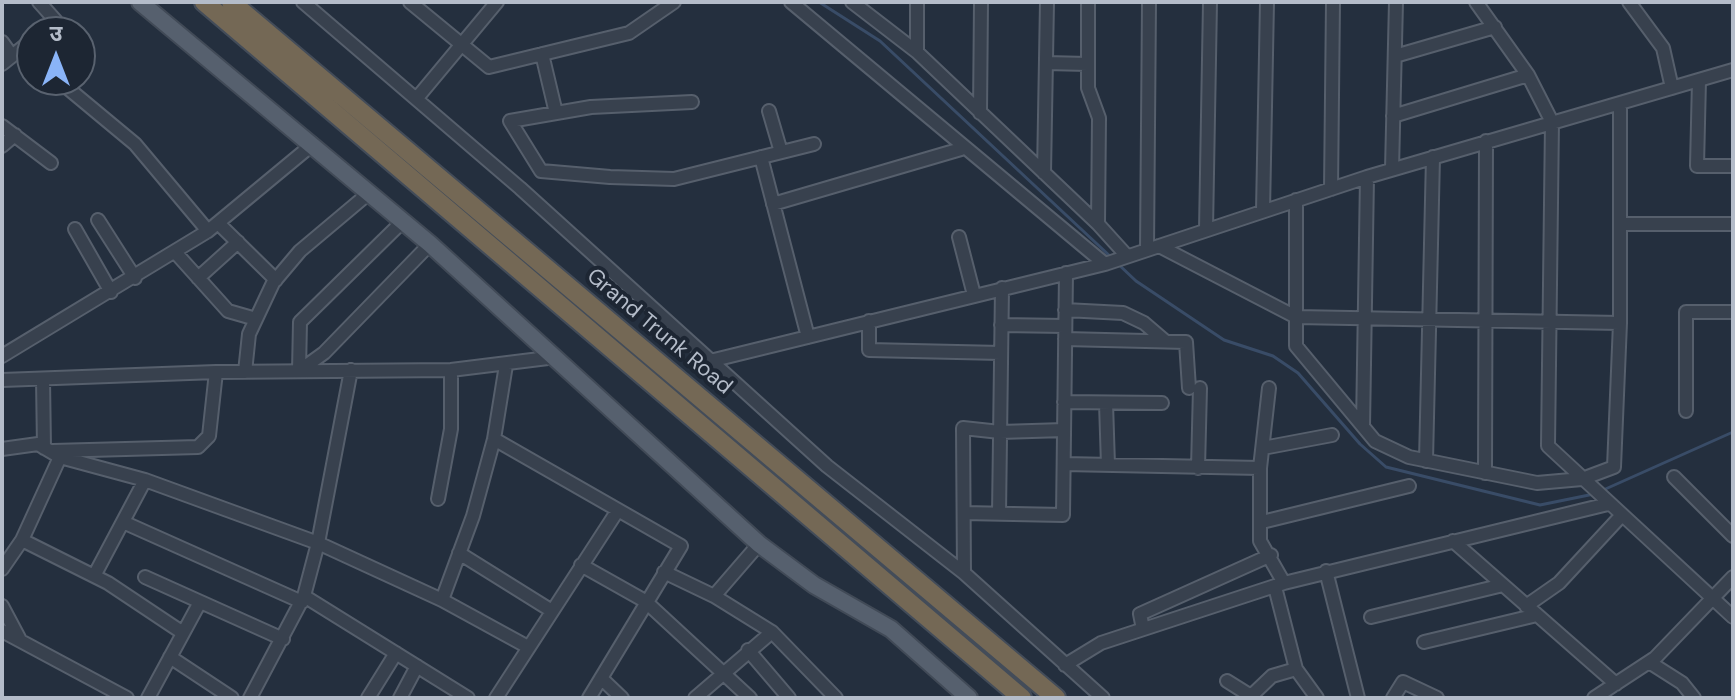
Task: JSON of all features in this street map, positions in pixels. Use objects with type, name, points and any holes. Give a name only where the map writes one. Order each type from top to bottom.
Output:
[{"type":"highway","name":"Grand Trunk Road","points":[[204,2],[1022,698]]},
{"type":"highway","name":"Grand Trunk Road","points":[[231,2],[1056,698]]},
{"type":"main road","points":[[140,2],[430,244],[759,544],[814,585],[891,629],[969,698]]},
{"type":"street","points":[[303,2],[520,188],[827,466],[964,573],[1103,698]]},
{"type":"street","points":[[410,2],[489,67],[629,33],[672,2]]},
{"type":"street","points":[[417,98],[497,2]]},
{"type":"street","points":[[791,2],[1115,260]]},
{"type":"street","points":[[852,2],[917,52],[1098,224],[1115,260]]},
{"type":"street","points":[[917,2],[917,52]]},
{"type":"street","points":[[980,113],[981,2]]},
{"type":"street","points":[[1044,173],[1047,2]]},
{"type":"street","points":[[1088,2],[1088,88],[1099,118],[1098,224]]},
{"type":"street","points":[[1149,2],[1153,248]]},
{"type":"street","points":[[1206,230],[1210,2]]},
{"type":"street","points":[[1263,211],[1267,2]]},
{"type":"street","points":[[1331,189],[1333,2]]},
{"type":"street","points":[[1392,169],[1396,2]]},
{"type":"street","points":[[1476,2],[1528,75],[1552,122],[1548,446],[1733,617]]},
{"type":"street","points":[[1629,2],[1663,48],[1672,88]]},
{"type":"street","points":[[1395,56],[1495,27]]},
{"type":"street","points":[[2,42],[7,60]]},
{"type":"street","points":[[542,54],[556,113]]},
{"type":"street","points":[[1046,63],[1088,64]]},
{"type":"street","points":[[710,361],[1115,260],[1392,169],[1733,70]]},
{"type":"street","points":[[1393,116],[1528,75]]},
{"type":"street","points":[[1699,80],[1697,166],[1733,166]]},
{"type":"street","points":[[77,96],[135,144],[213,227],[238,242],[276,280]]},
{"type":"street","points":[[541,171],[510,121],[591,107],[692,102]]},
{"type":"street","points":[[1296,200],[1296,346],[1375,441],[1409,457],[1485,473],[1537,483],[1586,482],[1614,467],[1620,323],[1620,103]]},
{"type":"street","points":[[769,111],[781,152]]},
{"type":"street","points":[[2,126],[51,163]]},
{"type":"street","points":[[2,146],[15,135]]},
{"type":"street","points":[[1485,473],[1486,141]]},
{"type":"street","points":[[2,356],[135,278],[213,227],[313,144]]},
{"type":"street","points":[[520,188],[541,171],[674,179],[814,144]]},
{"type":"street","points":[[773,204],[961,149]]},
{"type":"street","points":[[761,157],[808,337]]},
{"type":"street","points":[[1426,461],[1433,157]]},
{"type":"street","points":[[1363,426],[1367,177]]},
{"type":"street","points":[[245,372],[249,334],[276,280],[300,251],[369,193]]},
{"type":"street","points":[[98,220],[135,278]]},
{"type":"street","points":[[299,371],[300,322],[402,222]]},
{"type":"street","points":[[1620,224],[1733,224]]},
{"type":"street","points":[[75,229],[111,292]]},
{"type":"street","points":[[959,237],[974,295]]},
{"type":"street","points":[[198,278],[238,242]]},
{"type":"street","points":[[299,371],[324,353],[430,244]]},
{"type":"street","points":[[1153,248],[1296,317],[1620,323]]},
{"type":"street","points":[[175,252],[228,311],[256,319]]},
{"type":"street","points":[[964,513],[1063,515],[1066,273]]},
{"type":"street","points":[[999,514],[1002,288]]},
{"type":"street","points":[[1065,310],[1123,313],[1144,323],[1165,341]]},
{"type":"street","points":[[1686,411],[1686,312],[1733,312]]},
{"type":"street","points":[[869,321],[869,350],[1001,353]]},
{"type":"street","points":[[1001,325],[1186,342],[1195,388],[1198,468]]},
{"type":"street","points":[[2,380],[216,372],[451,370],[556,357]]},
{"type":"street","points":[[442,600],[494,439],[506,365]]},
{"type":"street","points":[[250,698],[303,599],[318,543],[351,370]]},
{"type":"street","points":[[438,499],[451,429],[451,370]]},
{"type":"street","points":[[51,452],[198,447],[209,436],[216,372]]},
{"type":"street","points":[[2,569],[22,540],[51,452],[43,379]]},
{"type":"street","points":[[1269,388],[1260,468],[1260,541],[1271,555],[1280,585],[1296,669],[1317,698]]},
{"type":"street","points":[[1064,402],[1162,403]]},
{"type":"street","points":[[1106,403],[1108,465]]},
{"type":"street","points":[[964,573],[963,428],[1000,432],[1064,430]]},
{"type":"street","points":[[1263,448],[1332,435]]},
{"type":"street","points":[[494,439],[681,546],[589,698]]},
{"type":"street","points":[[2,449],[38,444],[51,452],[145,480],[318,543],[442,600],[528,647]]},
{"type":"street","points":[[1064,464],[1260,468]]},
{"type":"street","points":[[1674,477],[1733,536]]},
{"type":"street","points":[[94,576],[145,480]]},
{"type":"street","points":[[1262,522],[1409,486]]},
{"type":"street","points":[[1065,665],[1101,643],[1326,571],[1606,502]]},
{"type":"street","points":[[496,698],[618,510]]},
{"type":"street","points":[[1526,606],[1559,583],[1621,516]]},
{"type":"street","points":[[123,522],[303,599],[396,653],[461,696]]},
{"type":"street","points":[[22,540],[94,576],[183,633]]},
{"type":"street","points":[[1453,541],[1616,684]]},
{"type":"street","points":[[714,596],[759,544]]},
{"type":"street","points":[[459,553],[552,611]]},
{"type":"street","points":[[1143,629],[1140,614],[1271,555]]},
{"type":"street","points":[[581,565],[645,601],[750,698]]},
{"type":"street","points":[[1326,571],[1358,698]]},
{"type":"street","points":[[664,572],[714,596],[772,632],[836,698]]},
{"type":"street","points":[[145,577],[283,639]]},
{"type":"street","points":[[1594,698],[1649,662],[1733,577]]},
{"type":"street","points":[[1371,617],[1503,585]]},
{"type":"street","points":[[148,698],[200,602]]},
{"type":"street","points":[[2,606],[19,638]]},
{"type":"street","points":[[1424,642],[1537,615]]},
{"type":"street","points":[[2,631],[127,698]]},
{"type":"street","points":[[695,698],[772,632]]},
{"type":"street","points":[[748,650],[789,698]]},
{"type":"street","points":[[368,698],[396,653]]},
{"type":"street","points":[[170,657],[232,698]]},
{"type":"street","points":[[1649,662],[1682,683],[1694,698]]},
{"type":"street","points":[[400,698],[417,666]]},
{"type":"street","points":[[1227,681],[1251,696],[1272,676],[1296,669]]},
{"type":"street","points":[[601,678],[622,698]]},
{"type":"street","points":[[1393,698],[1403,682],[1437,698]]},
{"type":"waterway","points":[[819,2],[880,41],[1112,258]]},
{"type":"waterway","points":[[1117,263],[1136,281],[1224,340],[1273,356],[1298,373],[1360,444],[1386,467],[1540,505],[1594,494]]},
{"type":"waterway","points":[[1601,491],[1733,432]]}]
